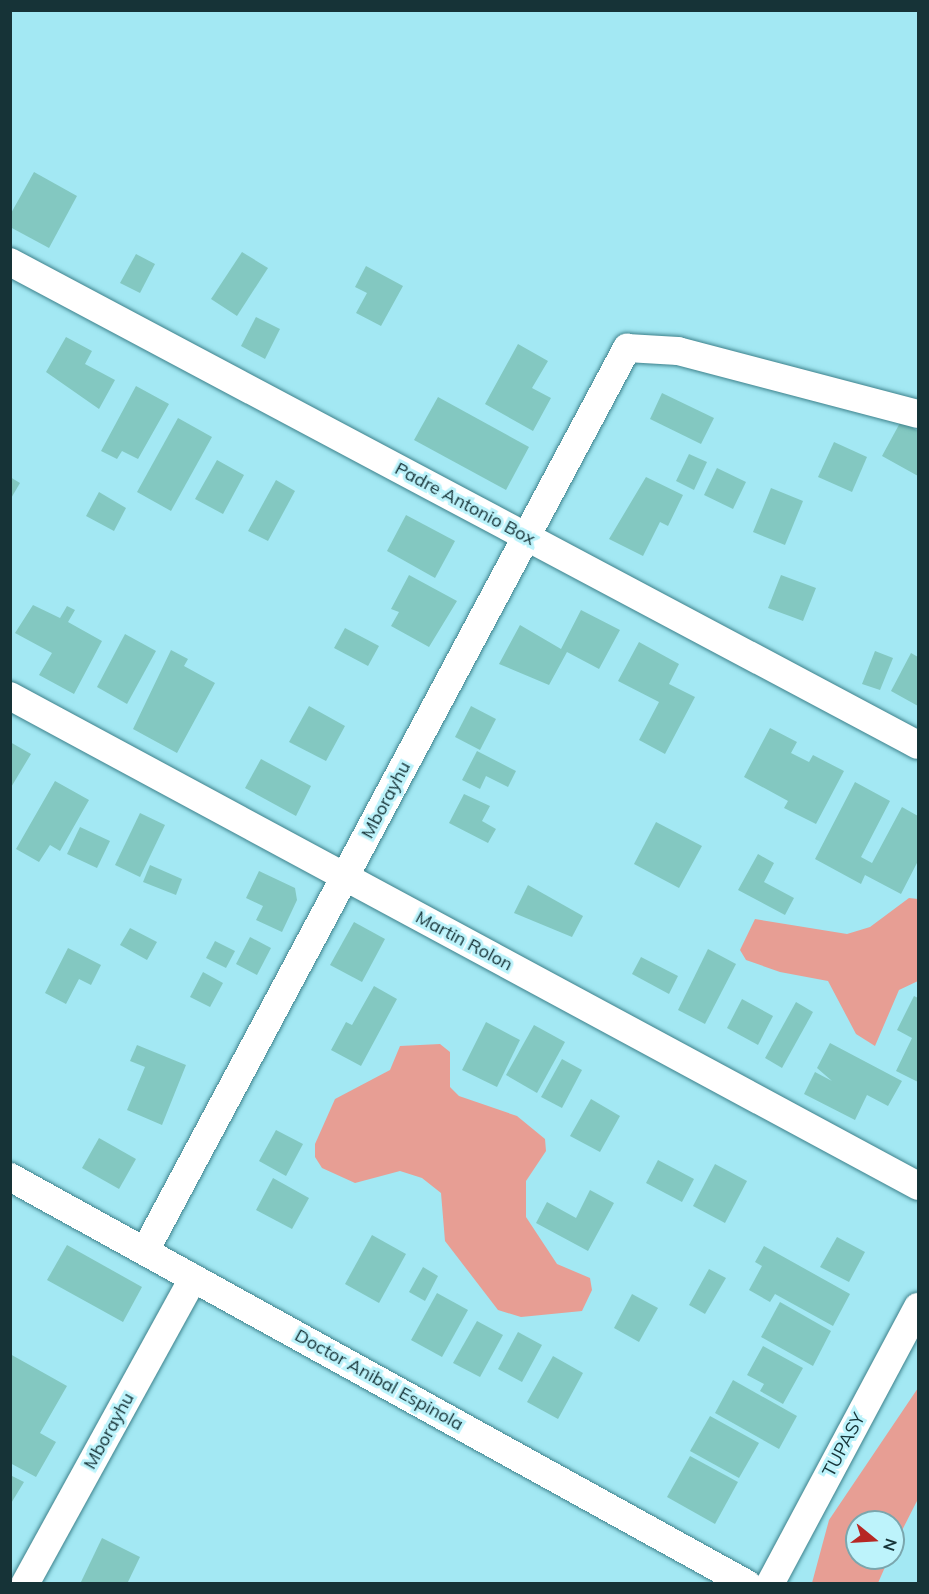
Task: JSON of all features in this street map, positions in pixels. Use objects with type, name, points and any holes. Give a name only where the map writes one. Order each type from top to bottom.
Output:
[{"type":"street","name":"Padre Antonio Box","points":[[10,262],[918,745]]},
{"type":"street","name":"Mborayhu","points":[[145,1251],[627,348],[678,351],[918,414]]},
{"type":"street","name":"Martin Rolon","points":[[10,696],[918,1186]]},
{"type":"street","name":"Doctor Anibal Espinola","points":[[10,1178],[747,1584]]},
{"type":"street","name":"Mborayhu","points":[[26,1584],[193,1278]]},
{"type":"street","name":"TUPASY","points":[[770,1584],[918,1307]]},
{"type":"shaded area","points":[[909,898],[918,899],[918,981],[899,990],[875,1046],[856,1034],[828,981],[780,972],[746,960],[740,950],[755,919],[847,934],[870,927]]},
{"type":"shaded area","points":[[440,1044],[450,1052],[450,1087],[459,1096],[517,1116],[545,1139],[546,1151],[526,1181],[526,1217],[557,1264],[590,1278],[592,1290],[582,1311],[521,1317],[498,1310],[445,1241],[441,1193],[422,1178],[400,1171],[355,1183],[322,1168],[315,1157],[315,1144],[335,1099],[390,1070],[400,1046]]},
{"type":"shaded area","points":[[918,1388],[918,1499],[905,1524],[905,1510],[845,1510],[845,1570],[884,1570],[878,1583],[812,1583],[829,1520]]},
{"type":"building","points":[[34,172],[77,196],[49,248],[10,227],[10,215]]},
{"type":"building","points":[[242,252],[268,268],[237,316],[211,299]]},
{"type":"building","points":[[136,254],[155,264],[140,293],[120,283]]},
{"type":"building","points":[[366,266],[403,286],[381,326],[356,313],[367,293],[355,287]]},
{"type":"building","points":[[256,317],[280,329],[265,359],[241,346]]},
{"type":"building","points":[[66,337],[92,351],[85,364],[115,380],[99,409],[46,372]]},
{"type":"building","points":[[518,344],[548,361],[532,388],[551,398],[533,431],[485,404]]},
{"type":"building","points":[[136,386],[169,404],[138,459],[122,451],[117,459],[101,451]]},
{"type":"building","points":[[662,393],[714,418],[701,444],[650,419]]},
{"type":"building","points":[[438,397],[529,447],[506,490],[414,440]]},
{"type":"building","points":[[178,418],[212,437],[171,511],[137,492]]},
{"type":"building","points":[[901,421],[918,431],[918,476],[882,456]]},
{"type":"building","points":[[834,442],[867,457],[852,492],[818,477]]},
{"type":"building","points":[[689,454],[707,462],[694,490],[676,481]]},
{"type":"building","points":[[217,460],[244,475],[223,514],[195,499]]},
{"type":"building","points":[[717,468],[746,482],[733,509],[704,495]]},
{"type":"building","points":[[10,477],[20,483],[10,500]]},
{"type":"building","points":[[646,477],[683,495],[668,526],[660,522],[643,556],[609,539]]},
{"type":"building","points":[[276,480],[295,491],[268,541],[248,531]]},
{"type":"building","points":[[771,488],[803,501],[785,545],[753,532]]},
{"type":"building","points":[[99,492],[126,508],[114,531],[86,516]]},
{"type":"building","points":[[406,515],[455,541],[435,578],[387,551]]},
{"type":"building","points":[[409,575],[457,601],[429,647],[391,626],[399,612],[391,609]]},
{"type":"building","points":[[781,575],[816,588],[803,621],[768,608]]},
{"type":"building","points":[[33,605],[60,618],[67,606],[75,610],[68,622],[102,641],[74,694],[39,675],[52,653],[15,633]]},
{"type":"building","points":[[581,610],[620,630],[599,669],[567,652],[549,685],[499,664],[520,625],[561,649]]},
{"type":"building","points":[[345,628],[379,646],[368,666],[334,648]]},
{"type":"building","points":[[125,634],[156,651],[127,704],[97,687]]},
{"type":"building","points":[[639,642],[679,664],[669,684],[695,697],[665,754],[639,740],[659,702],[618,681]]},
{"type":"building","points":[[171,650],[188,659],[184,666],[215,683],[177,753],[133,729]]},
{"type":"building","points":[[875,651],[893,658],[880,690],[862,684]]},
{"type":"building","points":[[911,653],[918,657],[918,706],[891,691]]},
{"type":"building","points":[[309,706],[345,726],[326,761],[289,742]]},
{"type":"building","points":[[471,706],[496,719],[480,750],[455,737]]},
{"type":"building","points":[[770,728],[797,742],[791,753],[809,762],[813,755],[844,771],[816,824],[784,808],[788,801],[744,777]]},
{"type":"building","points":[[10,742],[31,754],[10,789]]},
{"type":"building","points":[[477,751],[516,771],[508,787],[486,776],[480,789],[462,780]]},
{"type":"building","points":[[261,759],[311,786],[296,816],[245,788]]},
{"type":"building","points":[[55,781],[89,800],[60,851],[50,845],[39,862],[16,849]]},
{"type":"building","points":[[855,782],[890,801],[861,857],[872,863],[902,807],[918,816],[918,861],[901,894],[865,875],[861,884],[815,859]]},
{"type":"building","points":[[464,794],[490,806],[482,821],[496,829],[488,843],[449,823]]},
{"type":"building","points":[[140,813],[165,825],[140,877],[115,865]]},
{"type":"building","points":[[656,822],[702,846],[679,888],[634,864]]},
{"type":"building","points":[[80,827],[110,841],[97,868],[67,854]]},
{"type":"building","points":[[758,854],[774,863],[764,882],[794,898],[785,915],[738,890]]},
{"type":"building","points":[[150,865],[182,879],[176,895],[143,882]]},
{"type":"building","points":[[259,871],[295,888],[297,900],[282,932],[256,920],[263,906],[246,898]]},
{"type":"building","points":[[528,885],[583,916],[572,937],[514,913]]},
{"type":"building","points":[[354,922],[385,939],[362,982],[330,965]]},
{"type":"building","points":[[130,928],[157,942],[147,960],[120,945]]},
{"type":"building","points":[[250,937],[271,948],[257,975],[236,964]]},
{"type":"building","points":[[215,941],[235,951],[226,968],[206,958]]},
{"type":"building","points":[[68,948],[101,965],[91,985],[79,979],[66,1004],[45,993]]},
{"type":"building","points":[[708,949],[736,964],[705,1024],[678,1010]]},
{"type":"building","points":[[641,957],[678,976],[669,994],[632,974]]},
{"type":"building","points":[[203,972],[223,983],[210,1007],[190,997]]},
{"type":"building","points":[[374,986],[397,999],[361,1066],[331,1050],[346,1022],[352,1025]]},
{"type":"building","points":[[914,996],[918,998],[918,1082],[896,1071],[912,1038],[897,1030]]},
{"type":"building","points":[[742,999],[773,1016],[758,1045],[727,1028]]},
{"type":"building","points":[[796,1002],[813,1012],[782,1068],[765,1058]]},
{"type":"building","points":[[486,1022],[520,1040],[497,1087],[462,1070]]},
{"type":"building","points":[[534,1025],[565,1042],[537,1093],[506,1075]]},
{"type":"building","points":[[830,1043],[902,1081],[888,1106],[867,1095],[855,1120],[804,1094],[815,1072],[832,1081],[817,1068]]},
{"type":"building","points":[[137,1045],[186,1065],[162,1125],[127,1110],[145,1067],[130,1061]]},
{"type":"building","points":[[562,1059],[582,1070],[562,1108],[541,1097]]},
{"type":"building","points":[[591,1099],[620,1116],[600,1152],[570,1136]]},
{"type":"building","points":[[276,1130],[303,1144],[286,1176],[259,1161]]},
{"type":"building","points":[[99,1138],[136,1159],[119,1189],[82,1168]]},
{"type":"building","points":[[658,1160],[694,1179],[682,1202],[646,1183]]},
{"type":"building","points":[[715,1164],[747,1181],[725,1223],[693,1206]]},
{"type":"building","points":[[273,1178],[309,1198],[292,1229],[256,1210]]},
{"type":"building","points":[[590,1190],[614,1203],[588,1251],[536,1223],[547,1202],[576,1218]]},
{"type":"building","points":[[372,1235],[406,1254],[379,1303],[345,1284]]},
{"type":"building","points":[[837,1237],[865,1252],[849,1282],[820,1267]]},
{"type":"building","points":[[67,1245],[142,1287],[123,1322],[47,1280]]},
{"type":"building","points":[[764,1246],[850,1294],[833,1326],[775,1294],[770,1302],[749,1290],[762,1266],[755,1262]]},
{"type":"building","points":[[423,1267],[438,1276],[425,1301],[409,1292]]},
{"type":"building","points":[[709,1269],[726,1278],[705,1314],[689,1305]]},
{"type":"building","points":[[437,1293],[468,1310],[442,1357],[411,1340]]},
{"type":"building","points":[[632,1294],[658,1308],[639,1342],[614,1328]]},
{"type":"building","points":[[780,1302],[831,1331],[813,1366],[761,1337]]},
{"type":"building","points":[[477,1321],[503,1335],[480,1377],[453,1363]]},
{"type":"building","points":[[518,1332],[542,1345],[522,1382],[498,1369]]},
{"type":"building","points":[[763,1346],[803,1368],[783,1404],[760,1391],[764,1384],[747,1375]]},
{"type":"building","points":[[10,1354],[67,1386],[40,1433],[56,1442],[36,1477],[10,1463]]},
{"type":"building","points":[[553,1356],[583,1373],[558,1419],[527,1402]]},
{"type":"building","points":[[733,1380],[797,1416],[779,1449],[715,1413]]},
{"type":"building","points":[[710,1416],[759,1443],[739,1478],[690,1451]]},
{"type":"building","points":[[690,1456],[738,1482],[715,1524],[667,1497]]},
{"type":"building","points":[[10,1475],[24,1482],[10,1505]]},
{"type":"building","points":[[102,1538],[140,1557],[127,1584],[80,1584]]}]
